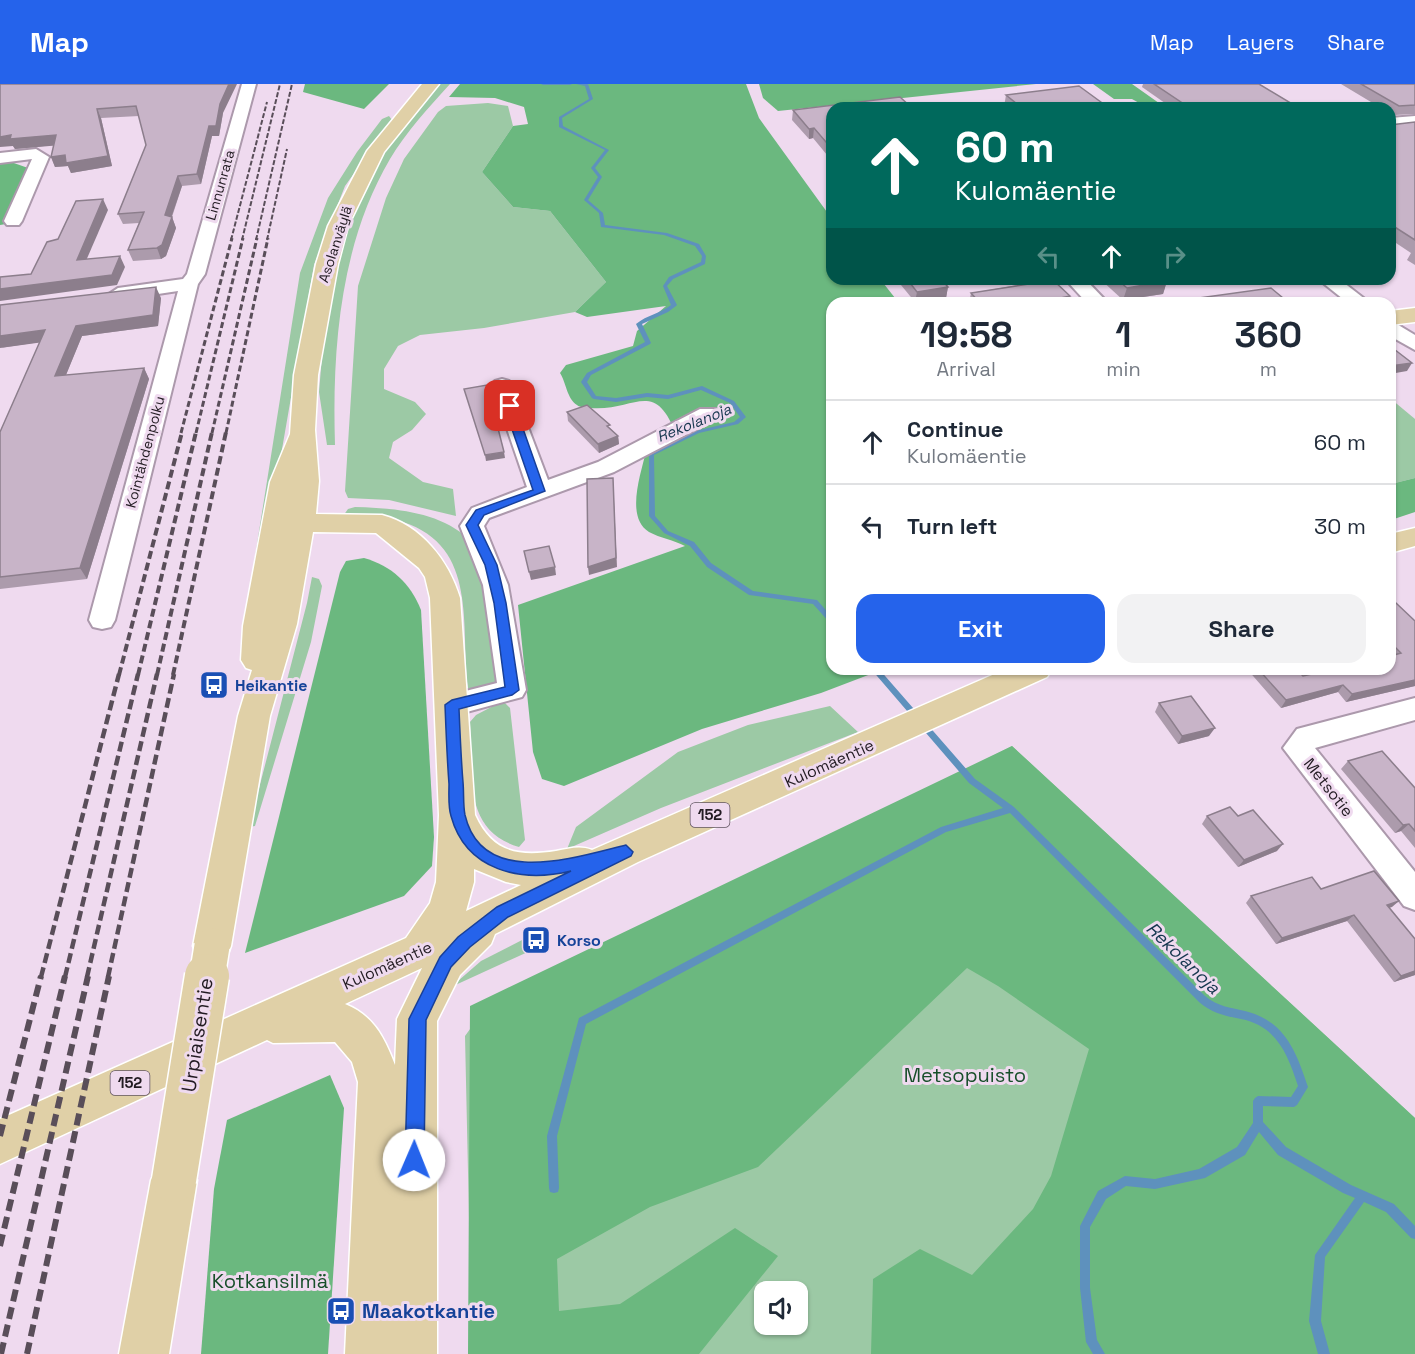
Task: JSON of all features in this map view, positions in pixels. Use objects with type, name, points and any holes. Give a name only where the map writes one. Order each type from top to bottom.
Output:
[{"type":"main road","name":"Asolanväylä","points":[[291,534],[283,482],[302,430],[306,375],[314,321],[338,226],[355,187],[376,151],[431,84]]},
{"type":"main road","points":[[1396,317],[1415,315]]},
{"type":"main road","points":[[291,534],[408,543],[429,561],[439,576],[445,598],[458,815],[455,882],[447,910],[419,950]]},
{"type":"main road","name":"Urpiaisentie","points":[[144,1354],[212,946],[254,716],[282,624],[291,534]]},
{"type":"main road","points":[[1396,542],[1415,537]]},
{"type":"main road","name":"Kulomäentie","points":[[0,1142],[503,912],[626,852],[1021,675]]},
{"type":"main road","points":[[458,815],[469,841],[482,855],[499,863],[528,870],[565,866],[626,852]]},
{"type":"main road","points":[[412,1354],[417,1019],[446,962],[464,942],[503,912]]},
{"type":"main road","points":[[259,1023],[340,1022],[348,1026],[374,1059],[379,1083],[370,1354]]},
{"type":"street","name":"Linnunrata","points":[[189,284],[196,274],[249,84]]},
{"type":"street","points":[[1396,122],[1415,120]]},
{"type":"street","points":[[0,158],[36,154],[41,157],[13,221]]},
{"type":"street","points":[[103,296],[189,284]]},
{"type":"street","name":"Kointähdenpolku","points":[[102,620],[189,284]]},
{"type":"street","points":[[1080,285],[1092,297]]},
{"type":"street","points":[[1335,285],[1352,297]]},
{"type":"street","points":[[1396,330],[1415,344]]},
{"type":"street","points":[[502,385],[540,491]]},
{"type":"street","points":[[452,705],[512,690],[500,603],[491,565],[472,525],[480,513],[606,467],[708,414]]},
{"type":"street","name":"Metsotie","points":[[1415,709],[1307,737],[1298,748],[1415,896]]},
{"type":"green space","points":[[305,84],[389,84],[364,109],[303,92]]},
{"type":"green space","points":[[440,84],[450,84],[396,149],[373,192],[360,226],[350,262],[338,335],[335,372],[335,445],[327,445],[319,392],[324,332],[330,287],[347,225],[383,152]]},
{"type":"green space","points":[[460,84],[746,84],[759,118],[826,211],[826,285],[885,285],[894,297],[826,297],[826,675],[868,675],[821,693],[702,729],[564,786],[542,779],[533,752],[518,605],[685,546],[649,532],[642,525],[636,506],[638,483],[646,451],[677,437],[669,418],[660,407],[652,402],[642,401],[606,408],[580,407],[571,399],[560,373],[566,365],[633,346],[637,331],[666,306],[587,317],[575,312],[606,282],[550,211],[513,207],[482,172],[513,126],[528,124],[524,107],[495,98],[449,97]]},
{"type":"green space","points":[[759,84],[1036,84],[864,102],[826,102],[826,106],[778,111],[763,98]]},
{"type":"green space","points":[[1093,84],[1132,84],[1158,102],[1137,102],[1132,99],[1114,99]]},
{"type":"green space","points":[[488,103],[508,106],[513,126],[482,172],[513,207],[550,211],[606,282],[575,312],[484,328],[420,335],[398,346],[384,369],[384,389],[415,402],[426,414],[412,430],[393,442],[389,458],[423,482],[453,489],[456,516],[389,500],[348,498],[345,491],[358,286],[386,198],[404,159],[438,112],[446,106]]},
{"type":"green space","points":[[389,116],[392,120],[345,186],[314,265],[273,501],[256,570],[254,563],[300,273],[328,198],[357,152],[382,119]]},
{"type":"green space","points":[[8,161],[31,169],[6,224],[0,225],[0,162]]},
{"type":"green space","points":[[1396,403],[1415,419],[1415,478],[1396,483]]},
{"type":"green space","points":[[1415,478],[1415,512],[1396,518],[1396,483]]},
{"type":"green space","points":[[355,507],[412,512],[440,521],[464,535],[475,559],[492,625],[498,676],[492,688],[476,693],[468,688],[461,591],[455,569],[444,550],[427,534],[403,522],[343,516],[348,509]]},
{"type":"green space","points":[[364,558],[374,561],[399,577],[417,600],[421,610],[434,837],[432,866],[404,896],[245,953],[340,572],[346,561]]},
{"type":"green space","points":[[312,577],[319,579],[322,586],[311,642],[255,826],[249,827],[307,603]]},
{"type":"green space","points":[[499,703],[505,703],[510,708],[525,840],[519,847],[500,839],[487,827],[474,797],[470,722],[476,715]]},
{"type":"green space","points":[[830,706],[858,732],[661,808],[567,849],[576,827],[678,752],[748,725]]},
{"type":"green space","name":"Metsopuisto","points":[[1012,746],[1415,1118],[1415,1354],[472,1354],[465,1036],[478,1018]]},
{"type":"green space","name":"Metsopuisto","points":[[1012,746],[1415,1118],[1415,1354],[871,1354],[873,1279],[920,1249],[972,1275],[1033,1209],[1051,1176],[1089,1049],[998,986],[967,968],[758,1167],[650,1207],[557,1259],[559,1311],[620,1304],[735,1228],[778,1256],[758,1281],[754,1281],[754,1286],[699,1354],[468,1354],[470,1006]]},
{"type":"green space","points":[[524,939],[530,951],[451,987],[481,961]]},
{"type":"green space","name":"Kotkansilmä","points":[[330,1075],[344,1108],[328,1354],[201,1354],[214,1189],[227,1120]]},
{"type":"building","points":[[0,84],[229,84],[220,104],[216,126],[209,126],[197,174],[178,176],[165,215],[172,217],[162,245],[157,248],[128,250],[144,212],[118,214],[146,145],[136,106],[97,109],[108,156],[66,163],[65,155],[51,157],[56,135],[10,139],[11,135],[0,137]]},
{"type":"building","points":[[1154,84],[1259,84],[1289,102],[1181,102]]},
{"type":"building","points":[[1361,84],[1415,84],[1415,105],[1399,106],[1396,102]]},
{"type":"building","points":[[1079,86],[1101,102],[1015,102],[1006,95]]},
{"type":"building","points":[[900,97],[905,102],[859,102]]},
{"type":"building","points":[[826,106],[826,142],[814,128],[809,129],[793,110]]},
{"type":"building","points":[[1415,122],[1415,240],[1396,228],[1396,124]]},
{"type":"building","points":[[103,199],[77,260],[120,256],[112,275],[0,289],[0,277],[31,274],[47,242],[58,239],[76,201]]},
{"type":"building","points":[[912,285],[946,285],[948,287],[917,292]]},
{"type":"building","points":[[1023,285],[1058,285],[1070,296],[975,297],[971,293]]},
{"type":"building","points":[[1124,285],[1144,285],[1127,288]]},
{"type":"building","points":[[156,287],[153,315],[76,326],[55,376],[144,368],[80,568],[0,577],[0,432],[45,330],[0,336],[0,305]]},
{"type":"building","points":[[1271,288],[1282,297],[1206,297]]},
{"type":"building","points":[[1396,351],[1412,363],[1396,365]]},
{"type":"building","points":[[487,385],[504,452],[485,455],[464,389]]},
{"type":"building","points":[[587,405],[610,425],[607,426],[618,436],[598,444],[567,412]]},
{"type":"building","points":[[613,478],[616,558],[588,567],[587,479]]},
{"type":"building","points":[[549,546],[555,567],[529,572],[524,551]]},
{"type":"building","points":[[1396,603],[1415,621],[1415,680],[1352,694],[1343,685],[1286,700],[1263,675],[1396,675],[1396,654],[1401,653],[1396,648]]},
{"type":"building","points":[[1191,696],[1215,728],[1182,736],[1159,703]]},
{"type":"building","points":[[1382,751],[1415,788],[1415,831],[1409,824],[1403,825],[1348,761]]},
{"type":"building","points":[[1230,807],[1238,816],[1253,810],[1283,844],[1244,860],[1207,816]]},
{"type":"building","points":[[1374,871],[1399,901],[1387,905],[1415,939],[1415,971],[1401,976],[1354,915],[1282,938],[1251,896],[1312,877],[1321,889]]},
{"type":"waterway","name":"Rekolanoja","points":[[543,84],[570,84]]},
{"type":"waterway","name":"Rekolanoja","points":[[578,84],[587,85],[591,99],[560,118],[561,127],[607,150],[593,168],[600,177],[586,200],[601,213],[603,226],[665,234],[697,245],[704,256],[703,263],[671,278],[665,286],[674,305],[639,324],[648,343],[589,374],[584,382],[594,397],[616,400],[647,395],[668,397],[702,388],[732,402],[743,417],[736,423],[697,432],[651,454],[652,516],[666,532],[692,544],[709,565],[751,593],[815,602],[826,614]]},
{"type":"waterway","name":"Rekolanoja","points":[[880,675],[972,781],[1011,809]]},
{"type":"waterway","points":[[554,1188],[552,1136],[582,1021],[944,829],[1011,809]]},
{"type":"waterway","name":"Rekolanoja","points":[[1011,809],[1202,999],[1222,1010],[1257,1019],[1277,1033],[1290,1052],[1303,1087],[1294,1102],[1258,1101],[1258,1124]]},
{"type":"waterway","points":[[1099,1354],[1092,1342],[1085,1288],[1085,1226],[1102,1195],[1125,1181],[1155,1184],[1201,1174],[1241,1151],[1258,1124]]},
{"type":"waterway","name":"Rekolanoja","points":[[1258,1124],[1282,1151],[1347,1189],[1390,1208],[1415,1234]]},
{"type":"waterway","points":[[1324,1354],[1315,1321],[1320,1255],[1362,1196]]},
{"type":"railway","points":[[242,240],[280,84]]},
{"type":"railway","points":[[256,240],[292,84]]},
{"type":"railway","points":[[231,240],[267,102]]},
{"type":"railway","points":[[267,240],[287,149]]},
{"type":"railway","points":[[181,433],[232,238]]},
{"type":"railway","points":[[196,433],[243,238]]},
{"type":"railway","points":[[212,433],[257,238]]},
{"type":"railway","points":[[226,433],[268,238]]},
{"type":"railway","points":[[119,675],[182,432]]},
{"type":"railway","points":[[138,675],[196,432]]},
{"type":"railway","points":[[157,675],[212,432]]},
{"type":"railway","points":[[173,675],[226,432]]},
{"type":"railway","points":[[41,977],[119,674]]},
{"type":"railway","points":[[65,977],[138,674]]},
{"type":"railway","points":[[87,977],[157,674]]},
{"type":"railway","points":[[108,977],[174,674]]},
{"type":"railway","points":[[0,1136],[41,976]]},
{"type":"railway","points":[[0,1246],[65,976]]},
{"type":"railway","points":[[1,1354],[88,976]]},
{"type":"railway","points":[[27,1354],[109,976]]},
{"type":"place","name":"Heikantie","points":[[214,685]]},
{"type":"place","name":"Korso","points":[[536,940]]},
{"type":"place","name":"Maakotkantie","points":[[341,1311]]},
{"type":"route","points":[[414,1160],[417,1019],[435,978],[446,962],[464,942],[503,912],[626,852],[565,866],[528,870],[499,863],[482,855],[469,841],[458,815],[452,705],[512,690],[500,603],[491,565],[472,525],[480,513],[540,491],[510,406]]}]
